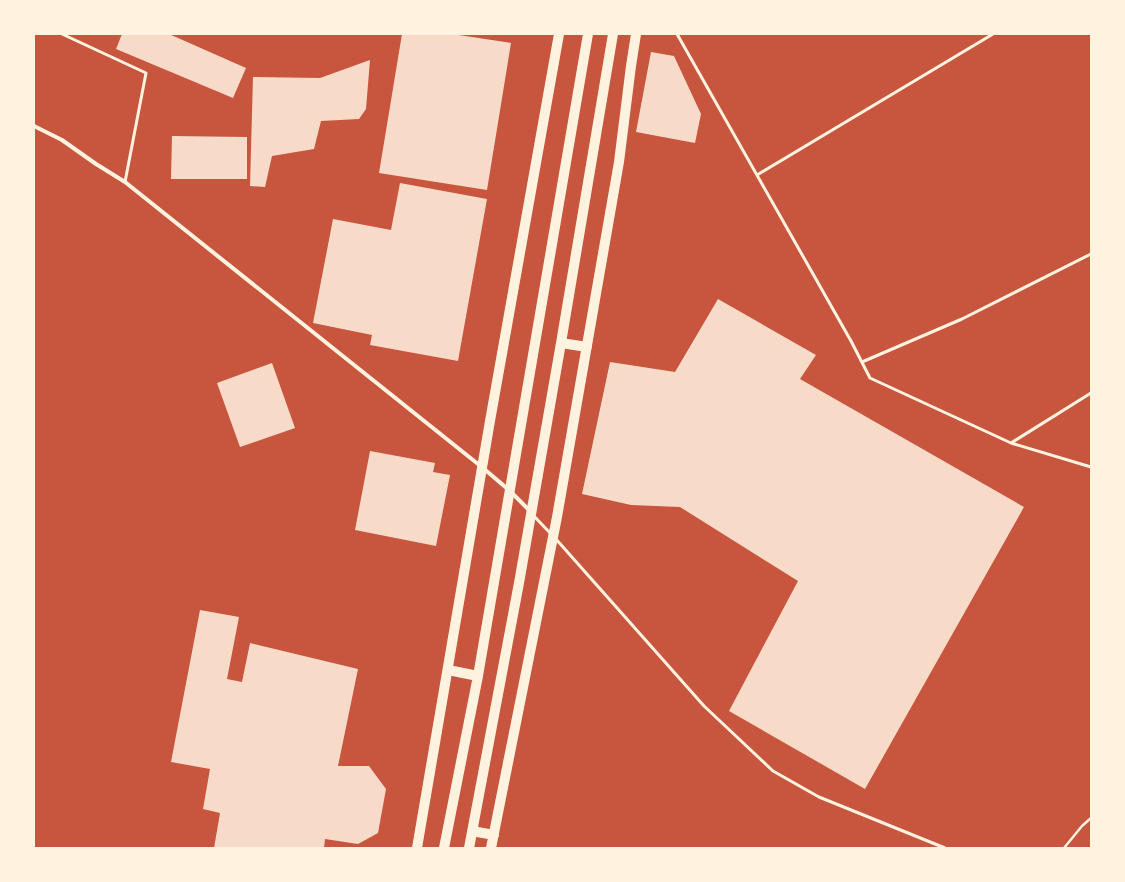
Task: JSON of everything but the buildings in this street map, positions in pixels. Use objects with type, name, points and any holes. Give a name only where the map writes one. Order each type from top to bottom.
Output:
[{"type":"main road","points":[[417,848],[483,468],[491,413],[559,34]]},
{"type":"main road","points":[[444,848],[478,676],[588,34]]},
{"type":"main road","points":[[469,848],[531,513],[613,34]]},
{"type":"main road","points":[[491,848],[554,537],[619,162],[636,34]]},
{"type":"main road","points":[[561,343],[587,347]]},
{"type":"main road","points":[[448,670],[478,676]]},
{"type":"main road","points":[[472,831],[494,835]]},
{"type":"street","points":[[34,126],[62,140],[125,182],[483,468],[510,491],[531,513]]},
{"type":"lane","points":[[62,34],[146,73],[125,182]]},
{"type":"lane","points":[[677,34],[851,341],[870,378],[1011,443],[1091,467]]},
{"type":"lane","points":[[757,175],[993,34]]},
{"type":"lane","points":[[862,362],[962,320],[1091,254]]},
{"type":"lane","points":[[1011,443],[1091,393]]},
{"type":"lane","points":[[531,513],[704,706],[773,771],[819,797],[945,848]]},
{"type":"path","points":[[1064,848],[1082,826],[1091,818]]}]
